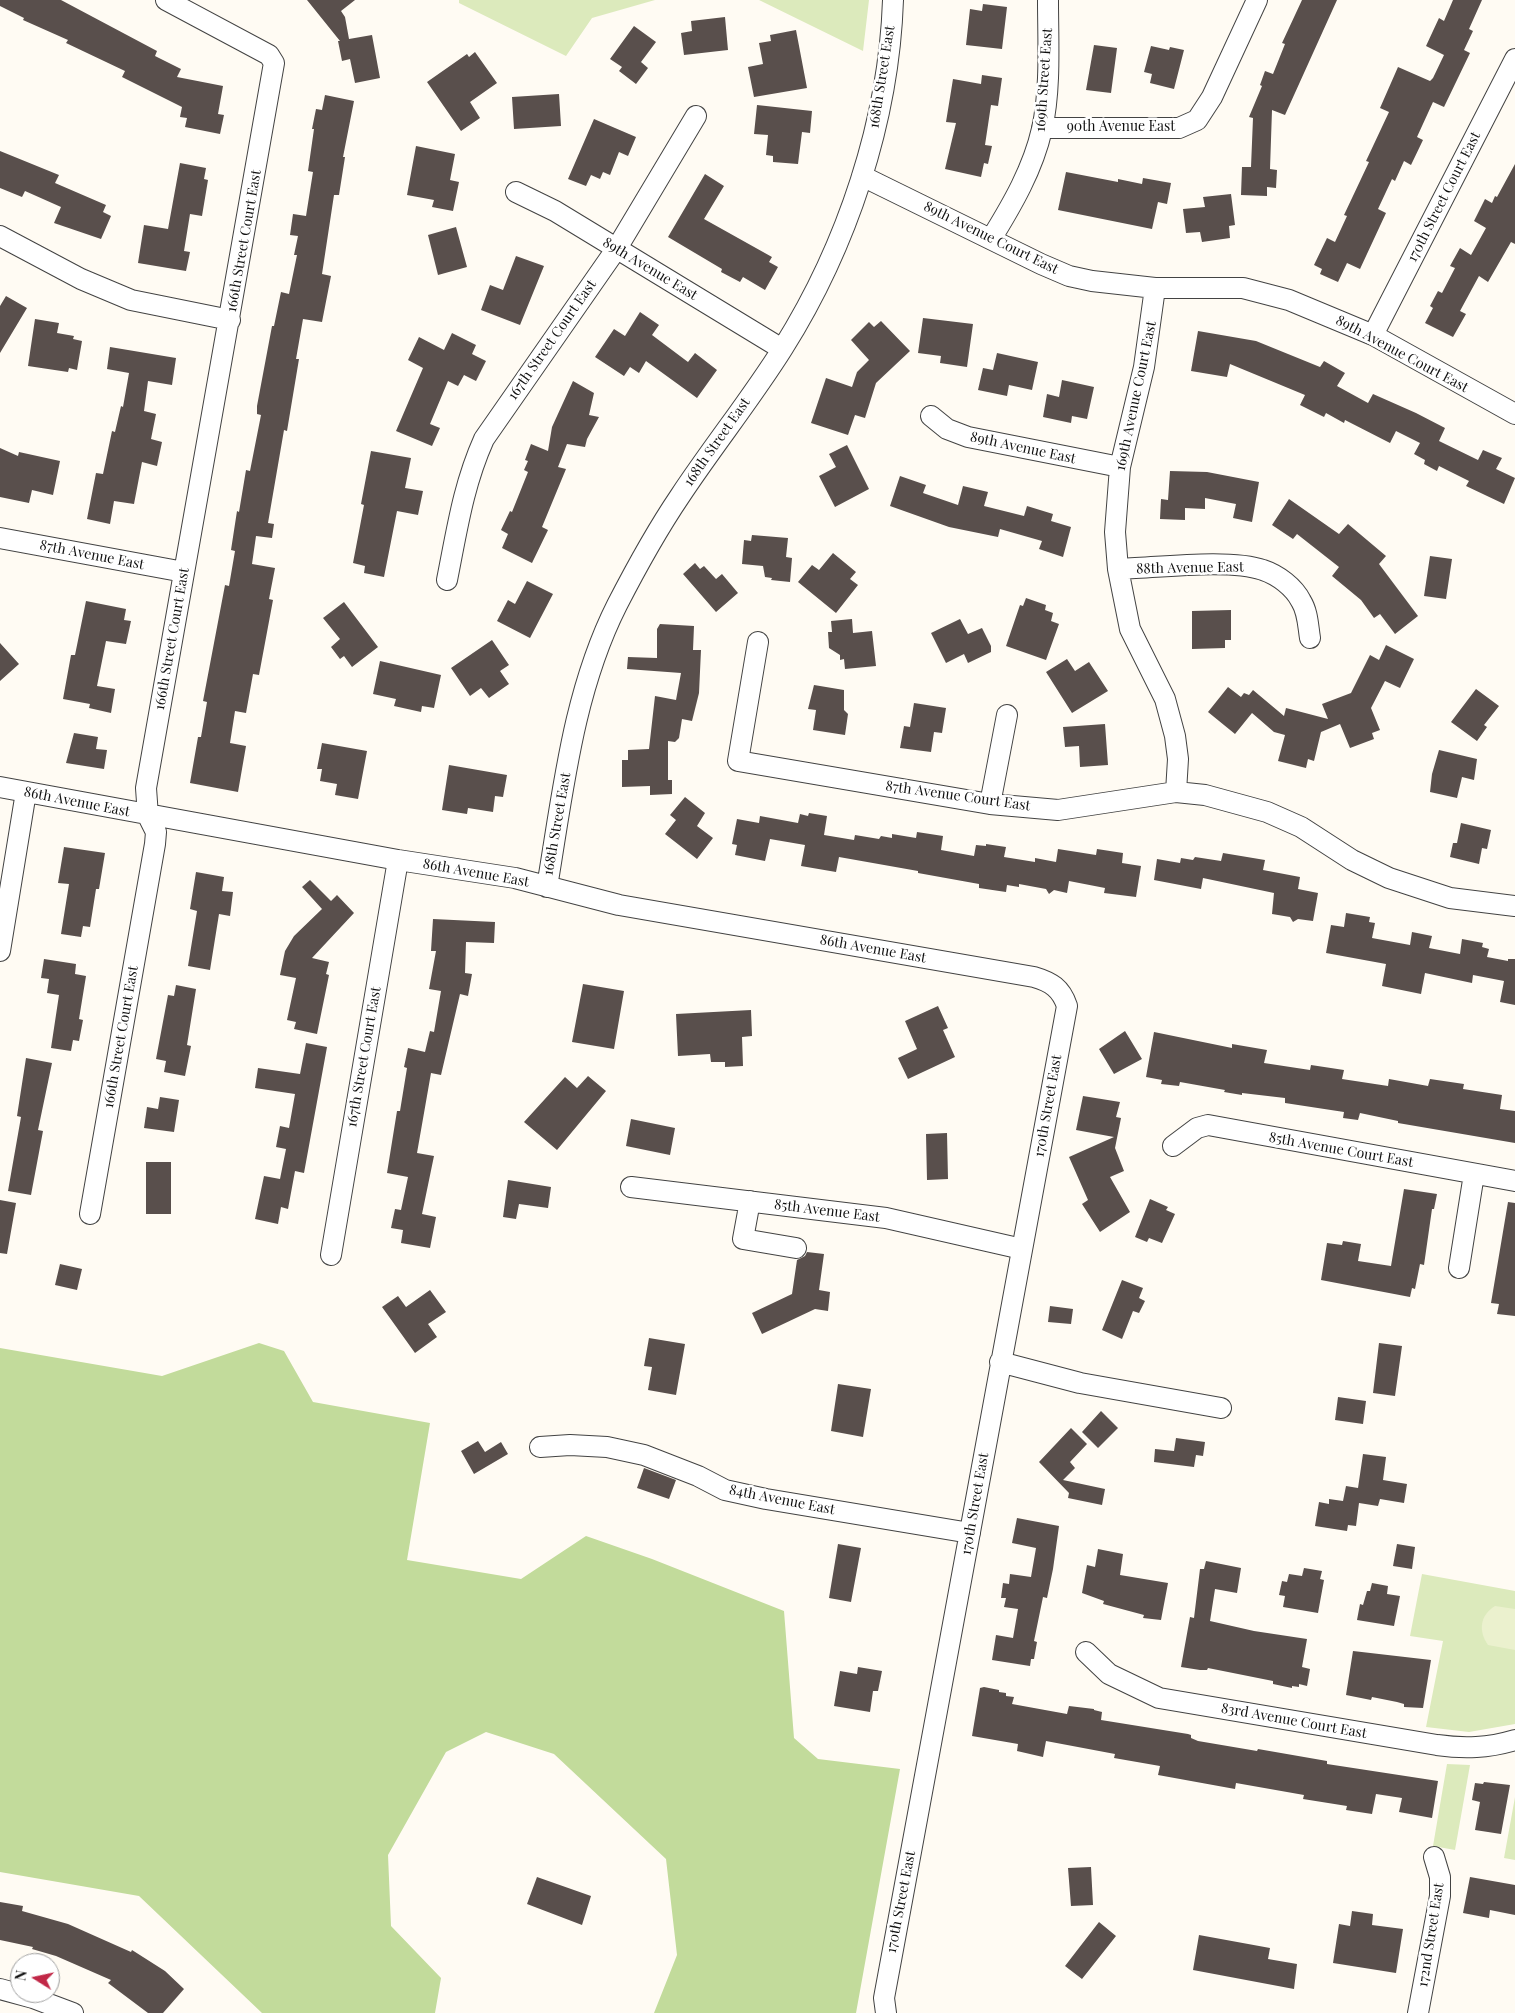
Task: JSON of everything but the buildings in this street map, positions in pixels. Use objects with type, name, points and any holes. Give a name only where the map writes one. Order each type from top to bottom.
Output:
[{"type":"street","name":"166th Street Court East","points":[[90,1214],[155,844],[156,832],[148,816],[146,788],[274,63],[269,55],[166,0]]},
{"type":"street","name":"168th Street East","points":[[547,887],[581,699],[592,664],[616,607],[679,497],[782,349],[811,301],[829,262],[862,176],[878,114],[886,65],[893,0]]},
{"type":"street","name":"169th Street East","points":[[991,239],[1015,201],[1036,149],[1042,128],[1047,73],[1048,0]]},
{"type":"street","name":"90th Avenue East","points":[[1042,128],[1179,128],[1197,120],[1212,97],[1257,0]]},
{"type":"street","name":"170th Street Court East","points":[[1373,335],[1515,59]]},
{"type":"street","name":"167th Street Court East","points":[[448,580],[461,501],[471,468],[484,439],[617,248],[696,116]]},
{"type":"street","name":"89th Avenue Court East","points":[[862,176],[1069,276],[1092,281],[1155,288],[1217,287],[1266,292],[1289,300],[1373,335],[1515,414]]},
{"type":"street","name":"89th Avenue East","points":[[516,192],[555,211],[782,349]]},
{"type":"street","points":[[0,236],[81,279],[131,300],[230,320]]},
{"type":"street","name":"169th Avenue Court East","points":[[1155,288],[1144,367],[1120,467],[1115,532],[1118,569],[1130,629],[1165,699],[1175,736],[1178,759],[1176,792]]},
{"type":"street","name":"89th Avenue East","points":[[931,416],[947,429],[968,437],[1120,467]]},
{"type":"street","name":"87th Avenue East","points":[[0,538],[184,572]]},
{"type":"street","name":"88th Avenue East","points":[[1118,569],[1234,565],[1262,569],[1278,577],[1301,600],[1306,612],[1310,638]]},
{"type":"street","name":"87th Avenue Court East","points":[[758,642],[738,761],[990,804],[1058,810],[1176,792],[1205,795],[1268,812],[1301,827],[1352,860],[1389,878],[1450,898],[1515,906]]},
{"type":"street","points":[[990,804],[1007,715]]},
{"type":"street","name":"86th Avenue East","points":[[0,787],[148,816],[398,860],[515,878],[619,905],[1034,977],[1054,984],[1063,995]]},
{"type":"street","points":[[0,951],[26,792]]},
{"type":"street","name":"167th Street Court East","points":[[331,1254],[398,860]]},
{"type":"street","name":"170th Street East","points":[[886,2013],[884,1998],[888,1971],[1067,1006],[1063,995]]},
{"type":"street","name":"85th Avenue Court East","points":[[1173,1146],[1197,1128],[1208,1125],[1515,1181]]},
{"type":"street","points":[[1459,1268],[1474,1174]]},
{"type":"street","name":"85th Avenue East","points":[[631,1187],[886,1218],[1022,1249]]},
{"type":"street","points":[[750,1201],[743,1239],[796,1248]]},
{"type":"street","points":[[1000,1362],[1080,1383],[1221,1408]]},
{"type":"street","name":"84th Avenue East","points":[[540,1447],[570,1444],[607,1447],[644,1456],[698,1476],[725,1490],[766,1499],[970,1534]]},
{"type":"street","name":"83rd Avenue Court East","points":[[1086,1652],[1109,1674],[1159,1698],[1437,1746],[1464,1749],[1491,1747],[1515,1740]]},
{"type":"street","name":"172nd Street East","points":[[1418,2013],[1440,1896],[1440,1877],[1434,1857]]},
{"type":"street","points":[[0,1989],[33,1998],[73,2013]]},
{"type":"green space","points":[[459,0],[655,0],[592,18],[566,56],[459,3]]},
{"type":"green space","points":[[759,0],[869,0],[863,51]]},
{"type":"green space","points":[[259,1343],[284,1351],[313,1402],[430,1423],[407,1560],[521,1579],[586,1536],[652,1559],[784,1611],[794,1738],[818,1759],[900,1769],[856,2013],[654,2013],[677,1955],[666,1859],[554,1754],[486,1732],[446,1752],[388,1855],[391,1926],[441,1978],[435,2013],[262,2013],[139,1896],[0,1872],[0,1348],[162,1376]]},
{"type":"green space","points":[[1422,1574],[1515,1591],[1515,1724],[1469,1732],[1426,1727],[1443,1641],[1410,1636]]},
{"type":"green space","points":[[1495,1606],[1515,1609],[1515,1650],[1488,1645],[1485,1640],[1482,1624],[1486,1614]]},
{"type":"green space","points":[[1447,1764],[1470,1765],[1455,1850],[1433,1846]]},
{"type":"green space","points":[[1515,1797],[1515,1860],[1504,1858]]}]
